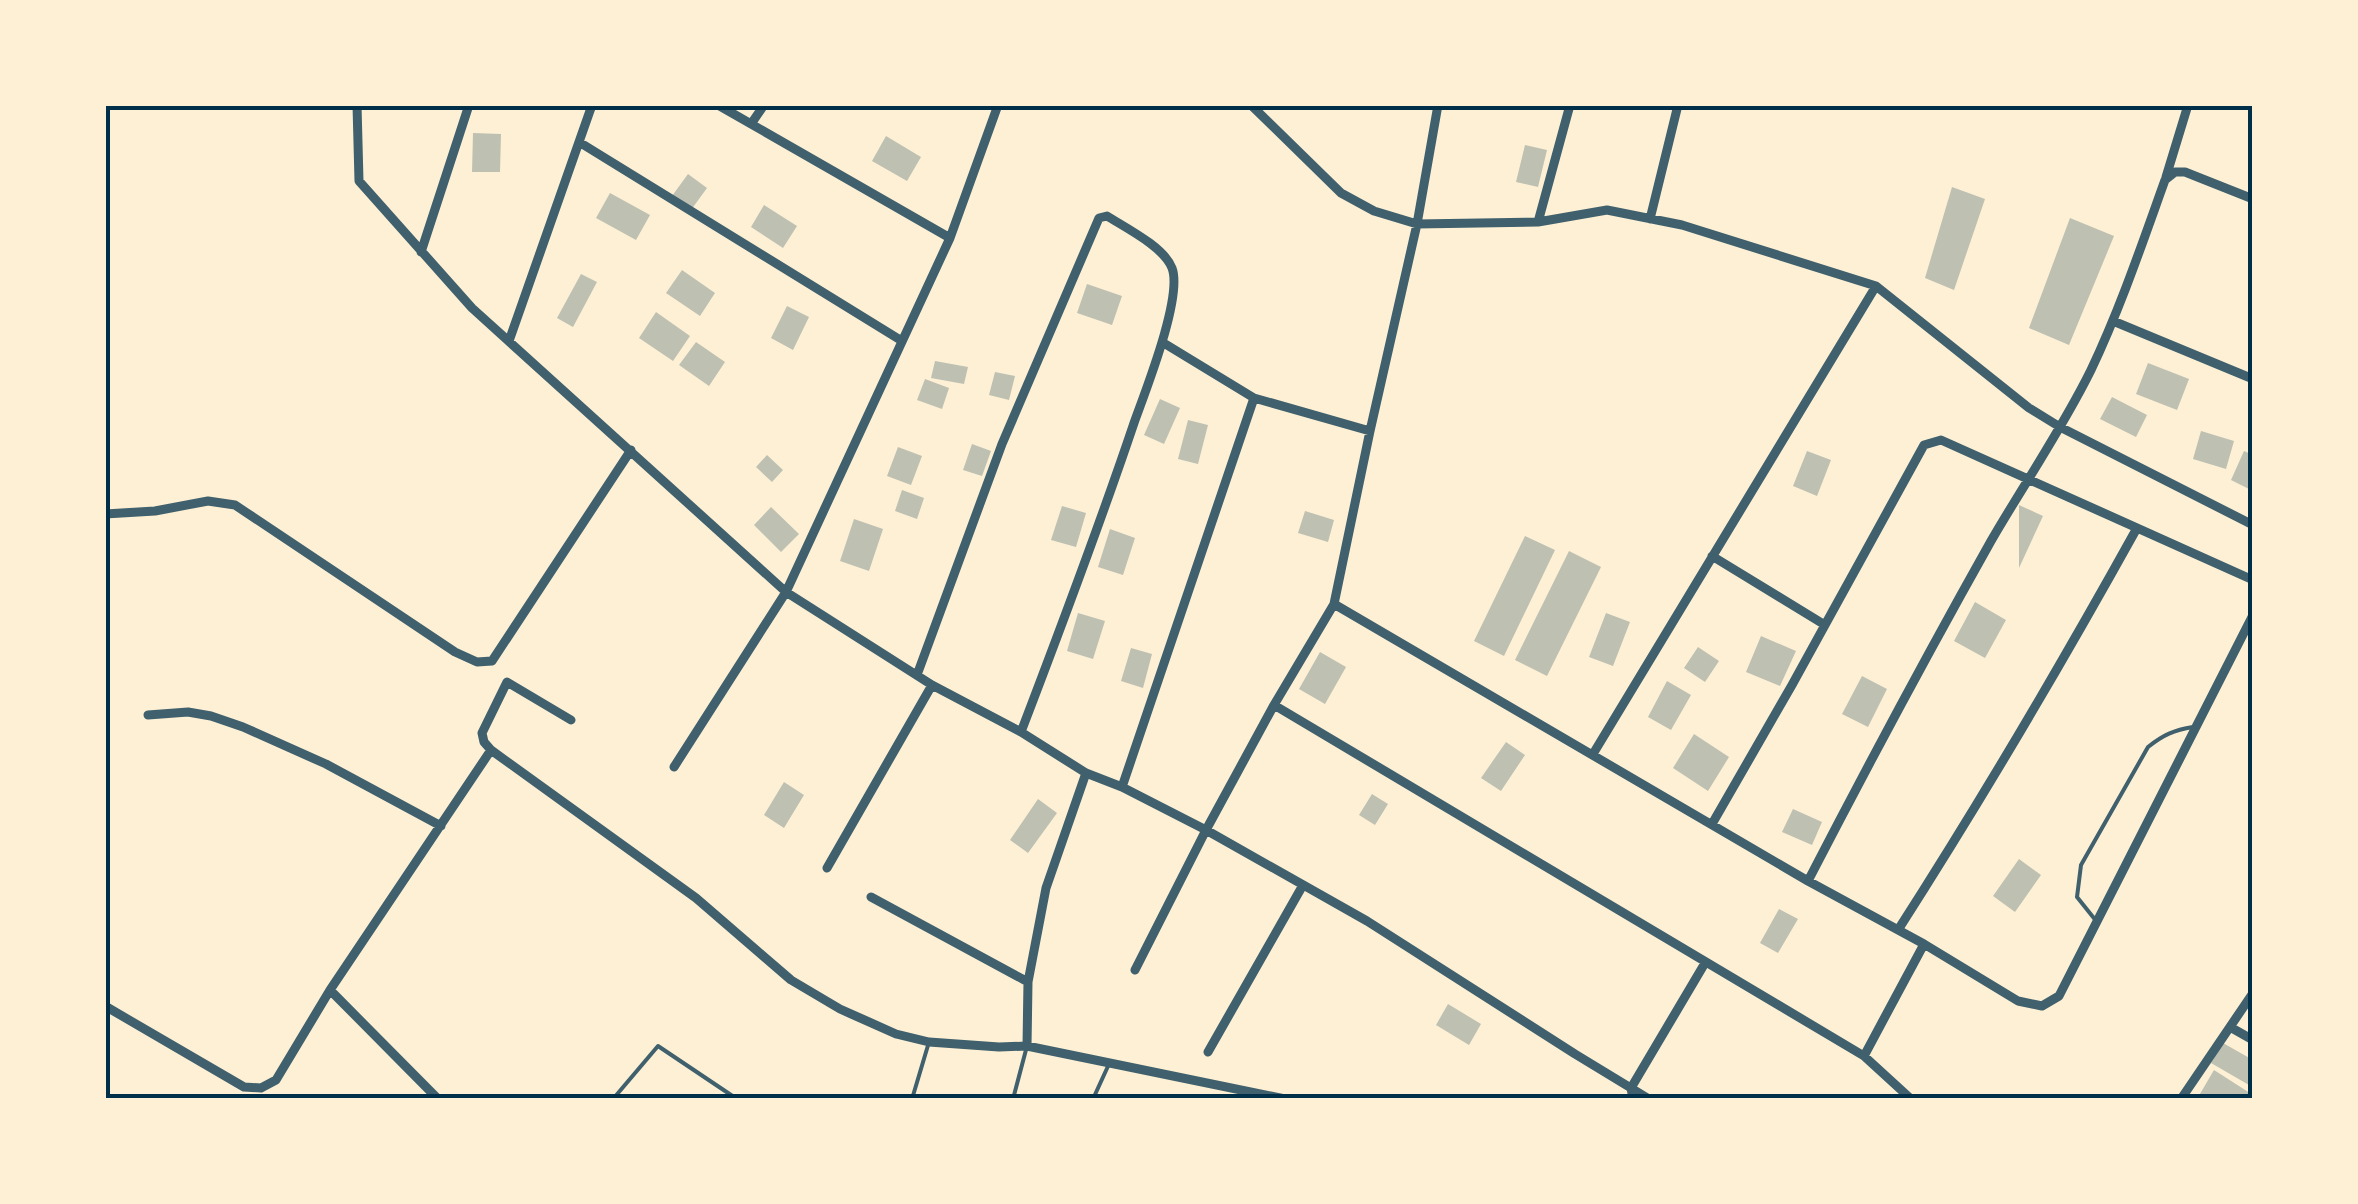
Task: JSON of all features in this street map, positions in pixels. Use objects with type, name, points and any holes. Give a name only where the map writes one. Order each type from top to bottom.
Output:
[{"type":"street","points":[[357,105],[358,181],[472,308],[786,592],[932,685],[1086,772],[1206,830],[1368,921],[1632,1094],[1649,1099]]},
{"type":"street","points":[[421,252],[469,105]]},
{"type":"street","points":[[509,341],[592,105]]},
{"type":"street","points":[[718,105],[950,238]]},
{"type":"street","points":[[751,124],[764,105]]},
{"type":"street","points":[[674,766],[786,592],[950,238],[998,105]]},
{"type":"street","points":[[1252,105],[1341,194],[1374,211],[1417,224],[1538,222],[1607,210],[1682,225],[1876,286],[2030,408],[2253,525]]},
{"type":"street","points":[[1136,970],[1206,830],[1334,604],[1417,224],[1438,105]]},
{"type":"street","points":[[1538,222],[1570,105]]},
{"type":"street","points":[[1650,220],[1678,105]]},
{"type":"street","points":[[1808,881],[1942,628],[2090,372],[2166,180],[2188,105]]},
{"type":"street","points":[[579,142],[902,341]]},
{"type":"street","points":[[2166,180],[2175,172],[2185,172],[2253,200]]},
{"type":"street","points":[[916,675],[1002,444],[1099,218],[1107,216],[1166,258],[1174,286],[1162,342],[1021,732]]},
{"type":"street","points":[[1592,754],[1876,286]]},
{"type":"street","points":[[2113,321],[2253,378]]},
{"type":"street","points":[[1162,342],[1254,398],[1370,431]]},
{"type":"street","points":[[1122,787],[1254,398]]},
{"type":"street","points":[[1712,824],[1924,445],[1942,440],[2253,580]]},
{"type":"street","points":[[492,661],[631,450]]},
{"type":"street","points":[[105,514],[155,511],[208,501],[235,505],[455,652],[477,662],[492,661]]},
{"type":"street","points":[[1898,930],[2070,649],[2137,528]]},
{"type":"street","points":[[1712,556],[1824,624]]},
{"type":"street","points":[[1334,604],[2018,1001],[2042,1006],[2059,996],[2253,615]]},
{"type":"street","points":[[492,661],[507,682],[571,720]]},
{"type":"street","points":[[507,682],[482,732],[491,750],[696,898],[791,980],[854,1016],[896,1034],[930,1042],[1027,1046],[1229,1094],[1284,1099]]},
{"type":"street","points":[[828,868],[932,685]]},
{"type":"street","points":[[1274,705],[1864,1056],[1912,1099]]},
{"type":"street","points":[[148,715],[188,712],[243,727],[326,764],[441,826]]},
{"type":"street","points":[[105,1006],[244,1087],[261,1088],[276,1080],[330,990],[491,750]]},
{"type":"street","points":[[1027,1046],[1028,982],[1046,888],[1086,772]]},
{"type":"street","points":[[1208,1052],[1304,885]]},
{"type":"street","points":[[871,897],[1028,982]]},
{"type":"street","points":[[1864,1056],[1924,944]]},
{"type":"street","points":[[1632,1094],[1705,962]]},
{"type":"street","points":[[330,990],[438,1099]]},
{"type":"street","points":[[2181,1099],[2253,993]]},
{"type":"street","points":[[2230,1027],[2253,1040]]},
{"type":"lane","points":[[2097,922],[2077,897],[2080,864],[2148,747],[2162,735],[2196,727]]},
{"type":"lane","points":[[912,1099],[930,1042]]},
{"type":"lane","points":[[616,1098],[658,1046],[737,1099]]},
{"type":"lane","points":[[1013,1099],[1027,1046]]},
{"type":"lane","points":[[1093,1099],[1109,1064]]},
{"type":"building","points":[[473,133],[501,134],[500,172],[472,172]]},
{"type":"building","points":[[886,136],[921,157],[907,181],[872,161]]},
{"type":"building","points":[[1525,145],[1547,150],[1538,187],[1516,182]]},
{"type":"building","points":[[688,174],[707,188],[691,210],[672,196]]},
{"type":"building","points":[[1952,187],[1985,199],[1954,290],[1925,278]]},
{"type":"building","points":[[610,193],[650,215],[636,240],[596,218]]},
{"type":"building","points":[[764,205],[797,226],[783,248],[751,227]]},
{"type":"building","points":[[2070,218],[2114,236],[2069,345],[2029,328]]},
{"type":"building","points":[[682,270],[715,293],[700,316],[666,293]]},
{"type":"building","points":[[581,274],[597,282],[573,327],[557,318]]},
{"type":"building","points":[[1087,284],[1122,296],[1112,325],[1077,313]]},
{"type":"building","points":[[787,306],[809,317],[793,350],[771,338]]},
{"type":"building","points":[[656,312],[690,336],[673,361],[639,338]]},
{"type":"building","points":[[696,342],[725,362],[709,386],[679,365]]},
{"type":"building","points":[[935,361],[968,367],[964,384],[931,378]]},
{"type":"building","points":[[2148,363],[2189,379],[2177,410],[2136,394]]},
{"type":"building","points":[[995,372],[1015,376],[1009,400],[989,395]]},
{"type":"building","points":[[925,379],[949,388],[942,409],[917,400]]},
{"type":"building","points":[[2112,397],[2147,415],[2136,437],[2100,419]]},
{"type":"building","points":[[1160,399],[1180,408],[1164,444],[1144,435]]},
{"type":"building","points":[[1188,420],[1208,425],[1198,464],[1178,459]]},
{"type":"building","points":[[2201,431],[2234,441],[2226,469],[2193,459]]},
{"type":"building","points":[[972,444],[991,451],[982,476],[963,470]]},
{"type":"building","points":[[898,447],[922,456],[911,485],[887,476]]},
{"type":"building","points":[[1807,451],[1831,460],[1817,496],[1793,486]]},
{"type":"building","points":[[2244,451],[2253,455],[2253,491],[2231,480]]},
{"type":"building","points":[[767,455],[783,470],[772,482],[756,467]]},
{"type":"building","points":[[902,490],[924,498],[917,519],[895,511]]},
{"type":"building","points":[[2019,505],[2043,516],[2019,568]]},
{"type":"building","points":[[1062,506],[1086,513],[1076,547],[1051,540]]},
{"type":"building","points":[[771,507],[799,534],[781,552],[754,525]]},
{"type":"building","points":[[1305,511],[1334,520],[1328,542],[1298,533]]},
{"type":"building","points":[[854,519],[883,529],[869,571],[840,561]]},
{"type":"building","points":[[1110,529],[1135,538],[1123,575],[1098,567]]},
{"type":"building","points":[[1525,536],[1555,550],[1504,656],[1474,641]]},
{"type":"building","points":[[1569,551],[1601,567],[1547,676],[1515,660]]},
{"type":"building","points":[[1975,602],[2006,620],[1985,658],[1954,641]]},
{"type":"building","points":[[1078,613],[1105,621],[1093,659],[1067,651]]},
{"type":"building","points":[[1606,613],[1630,622],[1613,666],[1589,657]]},
{"type":"building","points":[[1761,636],[1796,651],[1780,686],[1746,672]]},
{"type":"building","points":[[1698,647],[1719,661],[1705,682],[1684,668]]},
{"type":"building","points":[[1131,648],[1152,654],[1143,688],[1121,681]]},
{"type":"building","points":[[1320,652],[1346,667],[1325,704],[1299,689]]},
{"type":"building","points":[[1862,676],[1887,689],[1868,727],[1842,714]]},
{"type":"building","points":[[1667,681],[1691,695],[1671,730],[1648,717]]},
{"type":"building","points":[[1694,734],[1729,757],[1708,791],[1673,768]]},
{"type":"building","points":[[1506,742],[1525,755],[1501,791],[1481,778]]},
{"type":"building","points":[[784,782],[804,795],[784,828],[764,815]]},
{"type":"building","points":[[1372,794],[1388,804],[1375,825],[1359,815]]},
{"type":"building","points":[[1038,799],[1057,813],[1028,853],[1010,840]]},
{"type":"building","points":[[1793,809],[1822,822],[1812,845],[1782,832]]},
{"type":"building","points":[[2019,859],[2041,875],[2015,912],[1993,896]]},
{"type":"building","points":[[1779,909],[1798,919],[1778,953],[1760,943]]},
{"type":"building","points":[[1448,1004],[1481,1024],[1469,1045],[1436,1025]]},
{"type":"building","points":[[2223,1043],[2253,1060],[2249,1085],[2211,1063]]},
{"type":"building","points":[[2214,1070],[2253,1095],[2253,1099],[2197,1099]]}]
